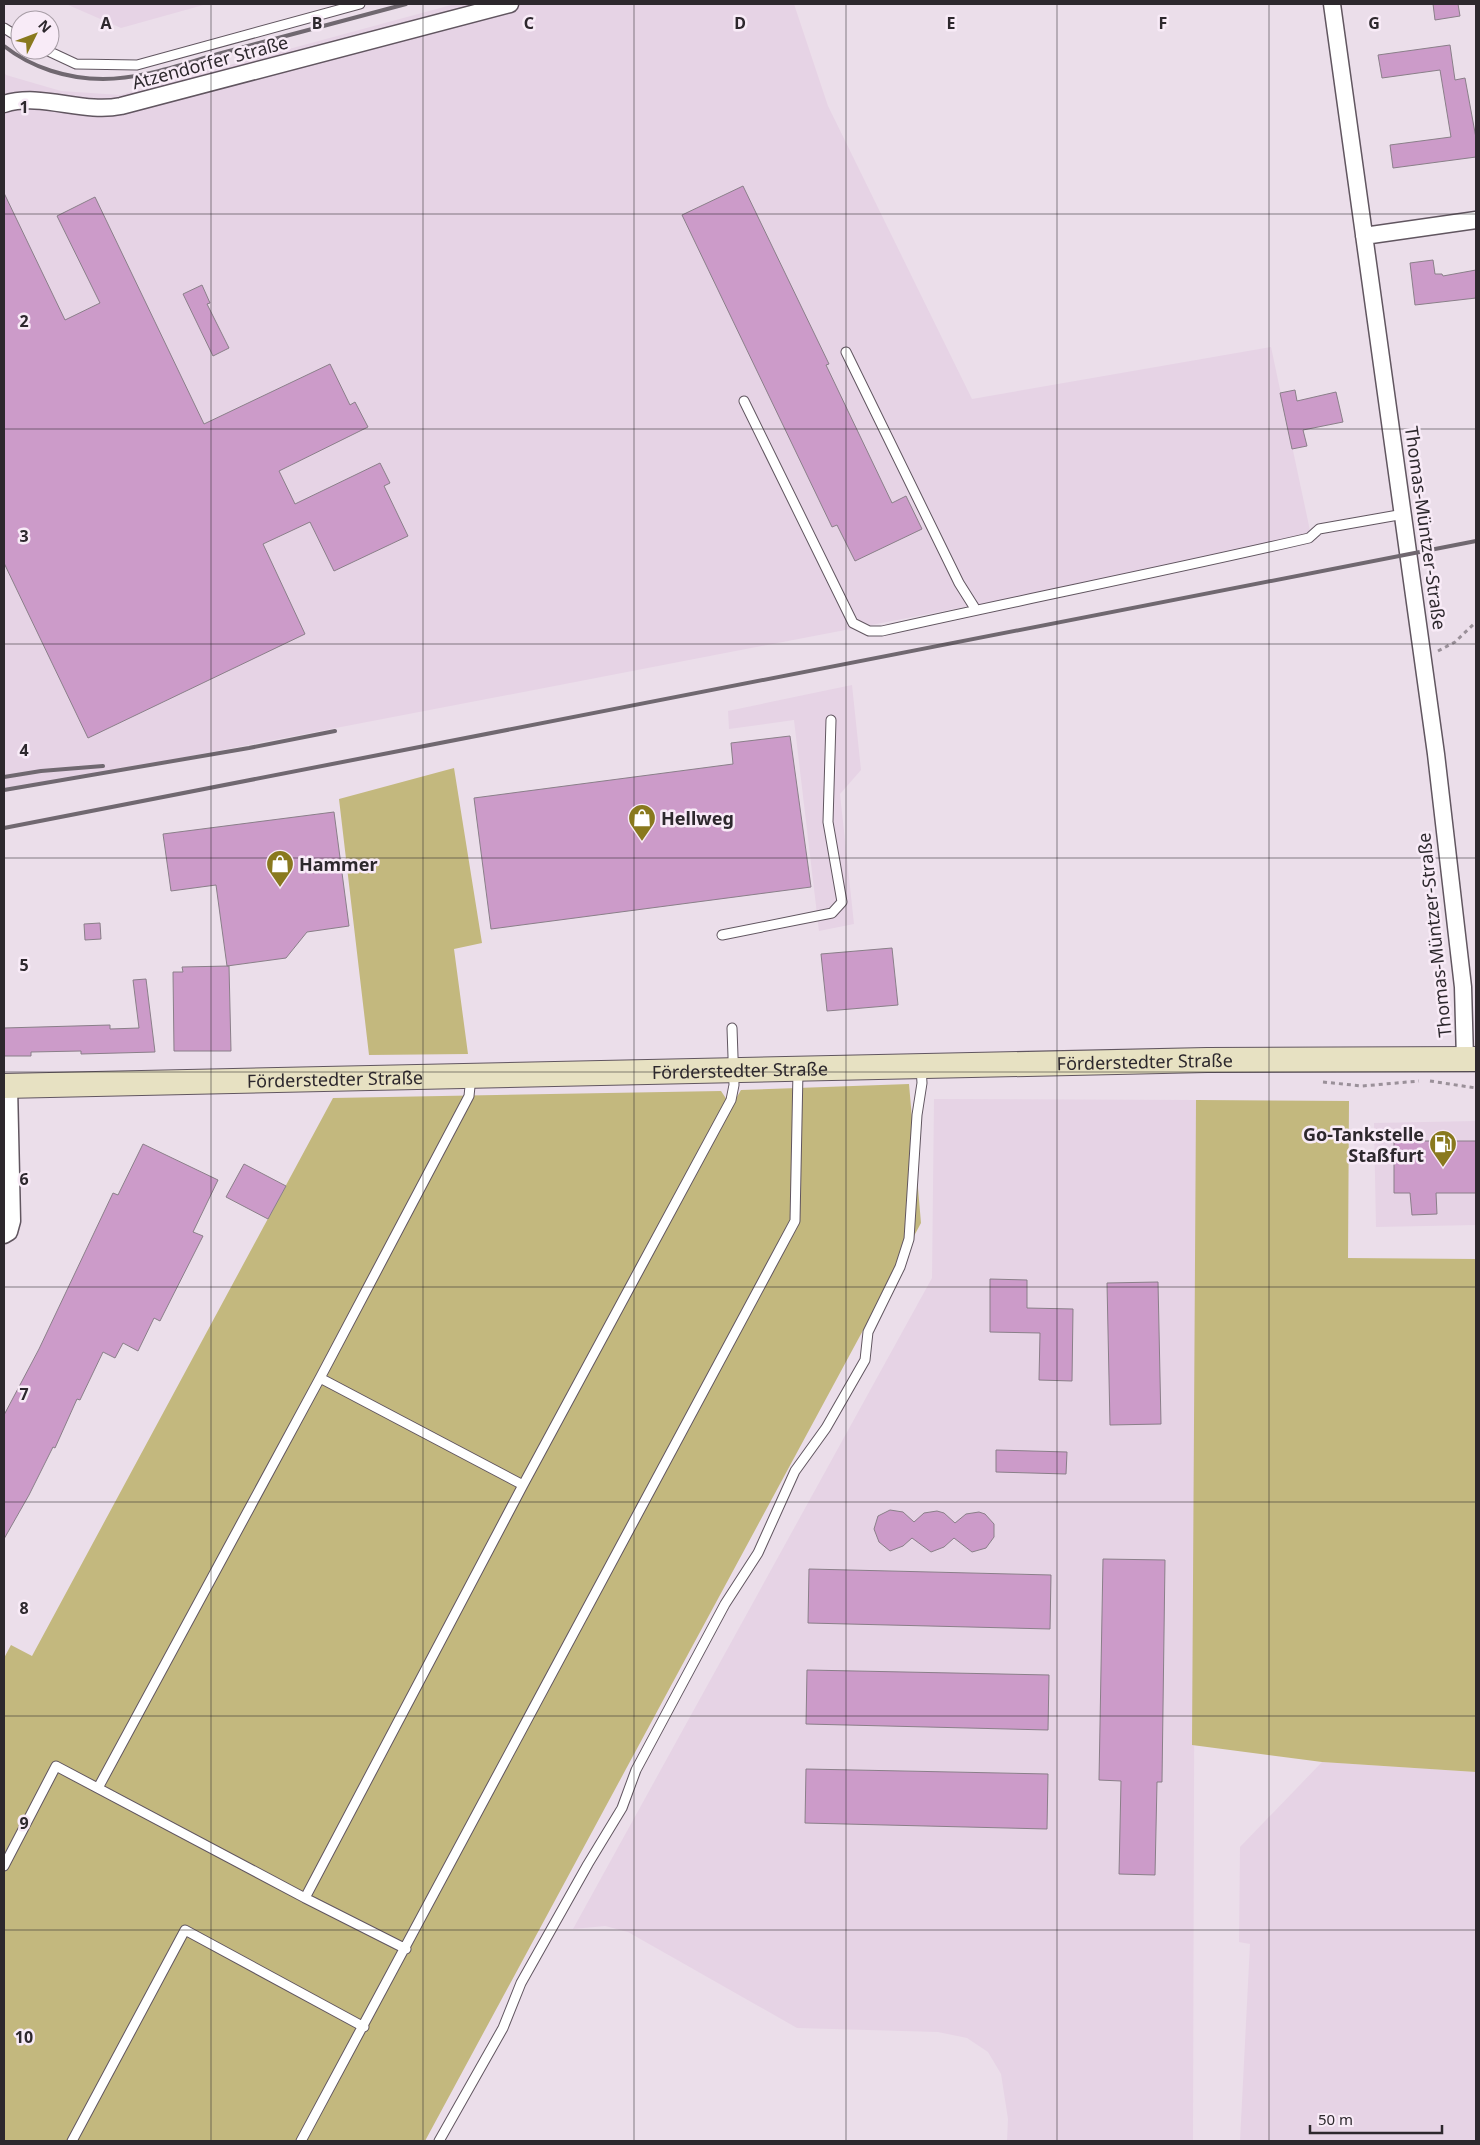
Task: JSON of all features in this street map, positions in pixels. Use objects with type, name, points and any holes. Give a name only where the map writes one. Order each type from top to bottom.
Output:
[{"type":"main road","name":"Förderstedter Straße","points":[[6,1086],[1254,1059],[1471,1059]]},
{"type":"street","name":"Atzendorfer Straße","points":[[4,104],[28,100],[91,109],[121,106],[510,4]]},
{"type":"street","name":"Thomas-Müntzer-Straße","points":[[1332,4],[1404,514],[1471,1059]]},
{"type":"street","points":[[1364,236],[1476,220]]},
{"type":"street","points":[[1463,987],[1476,1000]]},
{"type":"street","points":[[4,1235],[9,1232],[12,1220],[6,1086]]},
{"type":"lane","points":[[60,57],[76,64],[137,65],[360,4]]},
{"type":"lane","points":[[846,352],[959,583],[976,610]]},
{"type":"lane","points":[[744,401],[853,623],[869,631],[882,631],[1174,569],[1309,538],[1319,529],[1404,514]]},
{"type":"lane","points":[[722,935],[832,913],[842,902],[828,822],[831,720]]},
{"type":"lane","points":[[305,1898],[524,1484],[731,1100],[734,1085],[732,1028]]},
{"type":"lane","points":[[439,2141],[503,2028],[520,1983],[622,1808],[636,1770],[720,1612],[758,1553],[795,1471],[826,1428],[865,1360],[868,1332],[900,1267],[909,1239],[917,1115],[922,1084],[921,1067]]},
{"type":"lane","points":[[301,2141],[406,1949],[795,1220],[798,1070]]},
{"type":"lane","points":[[98,1788],[320,1378],[469,1096],[470,1076]]},
{"type":"lane","points":[[320,1378],[524,1484]]},
{"type":"lane","points":[[4,1866],[56,1766],[305,1898],[406,1949]]},
{"type":"lane","points":[[72,2141],[185,1930],[364,2026]]},
{"type":"path","points":[[1422,653],[1441,651],[1476,622]]},
{"type":"path","points":[[1317,1081],[1362,1086],[1426,1081],[1476,1088]]},
{"type":"shaded area","points":[[66,4],[207,4],[121,28]]},
{"type":"shaded area","points":[[455,4],[794,4],[828,106],[972,399],[1271,347],[1312,540],[4,792],[4,72],[6,75],[61,91],[120,95]]},
{"type":"shaded area","points":[[852,685],[861,770],[840,794],[854,924],[819,931],[794,720],[729,729],[728,711]]},
{"type":"shaded area","points":[[454,768],[482,943],[454,949],[468,1054],[369,1055],[339,799]]},
{"type":"shaded area","points":[[909,1084],[921,1223],[425,2141],[4,2141],[4,1658],[11,1645],[32,1656],[333,1098],[721,1091],[727,1100],[735,1100],[741,1090]]},
{"type":"shaded area","points":[[934,1099],[1196,1100],[1193,2141],[1007,2141],[1008,2119],[1001,2074],[988,2052],[967,2038],[938,2032],[797,2028],[628,1932],[605,1926],[573,1929],[932,1278]]},
{"type":"shaded area","points":[[1196,1100],[1349,1101],[1348,1258],[1476,1259],[1476,1772],[1322,1762],[1192,1745]]},
{"type":"shaded area","points":[[1476,1121],[1476,1225],[1376,1227],[1374,1123]]},
{"type":"shaded area","points":[[1322,1762],[1476,1772],[1476,2141],[1240,2141],[1250,1944],[1239,1942],[1240,1847]]},
{"type":"building","points":[[1433,4],[1458,4],[1460,16],[1435,20]]},
{"type":"building","points":[[1450,45],[1455,80],[1465,78],[1476,138],[1476,157],[1393,168],[1390,145],[1451,137],[1440,70],[1382,78],[1378,55]]},
{"type":"building","points":[[743,186],[829,364],[826,365],[892,503],[906,496],[922,529],[855,561],[837,525],[832,527],[682,215]]},
{"type":"building","points":[[4,193],[65,320],[100,303],[57,216],[95,197],[204,424],[330,364],[350,405],[355,402],[368,427],[279,471],[295,504],[380,463],[390,483],[384,486],[408,536],[334,571],[310,522],[263,544],[305,634],[88,738],[4,563]]},
{"type":"building","points":[[1433,260],[1435,274],[1442,274],[1443,276],[1476,270],[1476,298],[1415,305],[1410,263]]},
{"type":"building","points":[[202,285],[210,303],[207,304],[229,348],[213,356],[183,294]]},
{"type":"building","points":[[1295,390],[1297,401],[1336,392],[1343,422],[1303,430],[1307,446],[1292,449],[1280,393]]},
{"type":"building","name":"Hellweg","points":[[790,736],[811,887],[491,929],[474,798],[733,764],[731,743]]},
{"type":"building","name":"Hammer","points":[[334,812],[349,926],[307,932],[286,958],[227,966],[216,885],[171,891],[163,834]]},
{"type":"building","points":[[100,923],[101,939],[85,940],[84,924]]},
{"type":"building","points":[[892,948],[898,1005],[827,1011],[821,954]]},
{"type":"building","points":[[229,966],[231,1051],[174,1051],[173,972],[183,972],[182,967]]},
{"type":"building","points":[[146,979],[155,1052],[81,1054],[81,1051],[31,1052],[31,1056],[4,1056],[4,1028],[110,1025],[110,1029],[139,1028],[133,980]]},
{"type":"building","points":[[1394,1141],[1476,1141],[1476,1193],[1436,1193],[1437,1214],[1412,1215],[1410,1193],[1394,1193]]},
{"type":"building","points":[[143,1144],[218,1180],[193,1232],[203,1236],[160,1321],[154,1318],[138,1351],[123,1343],[115,1358],[103,1352],[80,1400],[77,1399],[55,1448],[53,1447],[4,1539],[4,1415],[39,1349],[113,1193],[118,1195]]},
{"type":"building","points":[[244,1164],[286,1186],[268,1219],[226,1197]]},
{"type":"building","points":[[990,1279],[1027,1280],[1027,1308],[1073,1309],[1072,1381],[1039,1380],[1040,1333],[990,1332]]},
{"type":"building","points":[[1158,1282],[1161,1424],[1110,1425],[1107,1283]]},
{"type":"building","points":[[996,1450],[1067,1452],[1066,1474],[996,1472]]},
{"type":"building","points":[[890,1510],[903,1512],[914,1522],[924,1513],[937,1511],[944,1513],[955,1523],[966,1514],[979,1512],[985,1514],[994,1524],[994,1537],[986,1548],[972,1552],[954,1538],[944,1547],[931,1552],[912,1538],[903,1546],[890,1551],[879,1542],[874,1529],[878,1516]]},
{"type":"building","points":[[1103,1559],[1165,1560],[1162,1782],[1157,1782],[1155,1875],[1119,1874],[1121,1781],[1099,1780]]},
{"type":"building","points":[[809,1569],[1051,1575],[1050,1629],[808,1623]]},
{"type":"building","points":[[807,1670],[1049,1675],[1048,1730],[806,1724]]},
{"type":"building","points":[[806,1769],[1048,1774],[1047,1829],[805,1823]]},
{"type":"railway","points":[[4,46],[26,60],[51,71],[77,77],[118,78],[162,70],[406,4]]},
{"type":"railway","points":[[4,828],[1476,541]]},
{"type":"railway","points":[[4,790],[249,748],[335,731]]},
{"type":"railway","points":[[4,777],[41,771],[103,766]]},
{"type":"place","name":"Hellweg","points":[[642,842]]},
{"type":"place","name":"Hammer","points":[[280,888]]},
{"type":"place","name":"Go-Tankstelle Staßfurt","points":[[1443,1168]]}]
